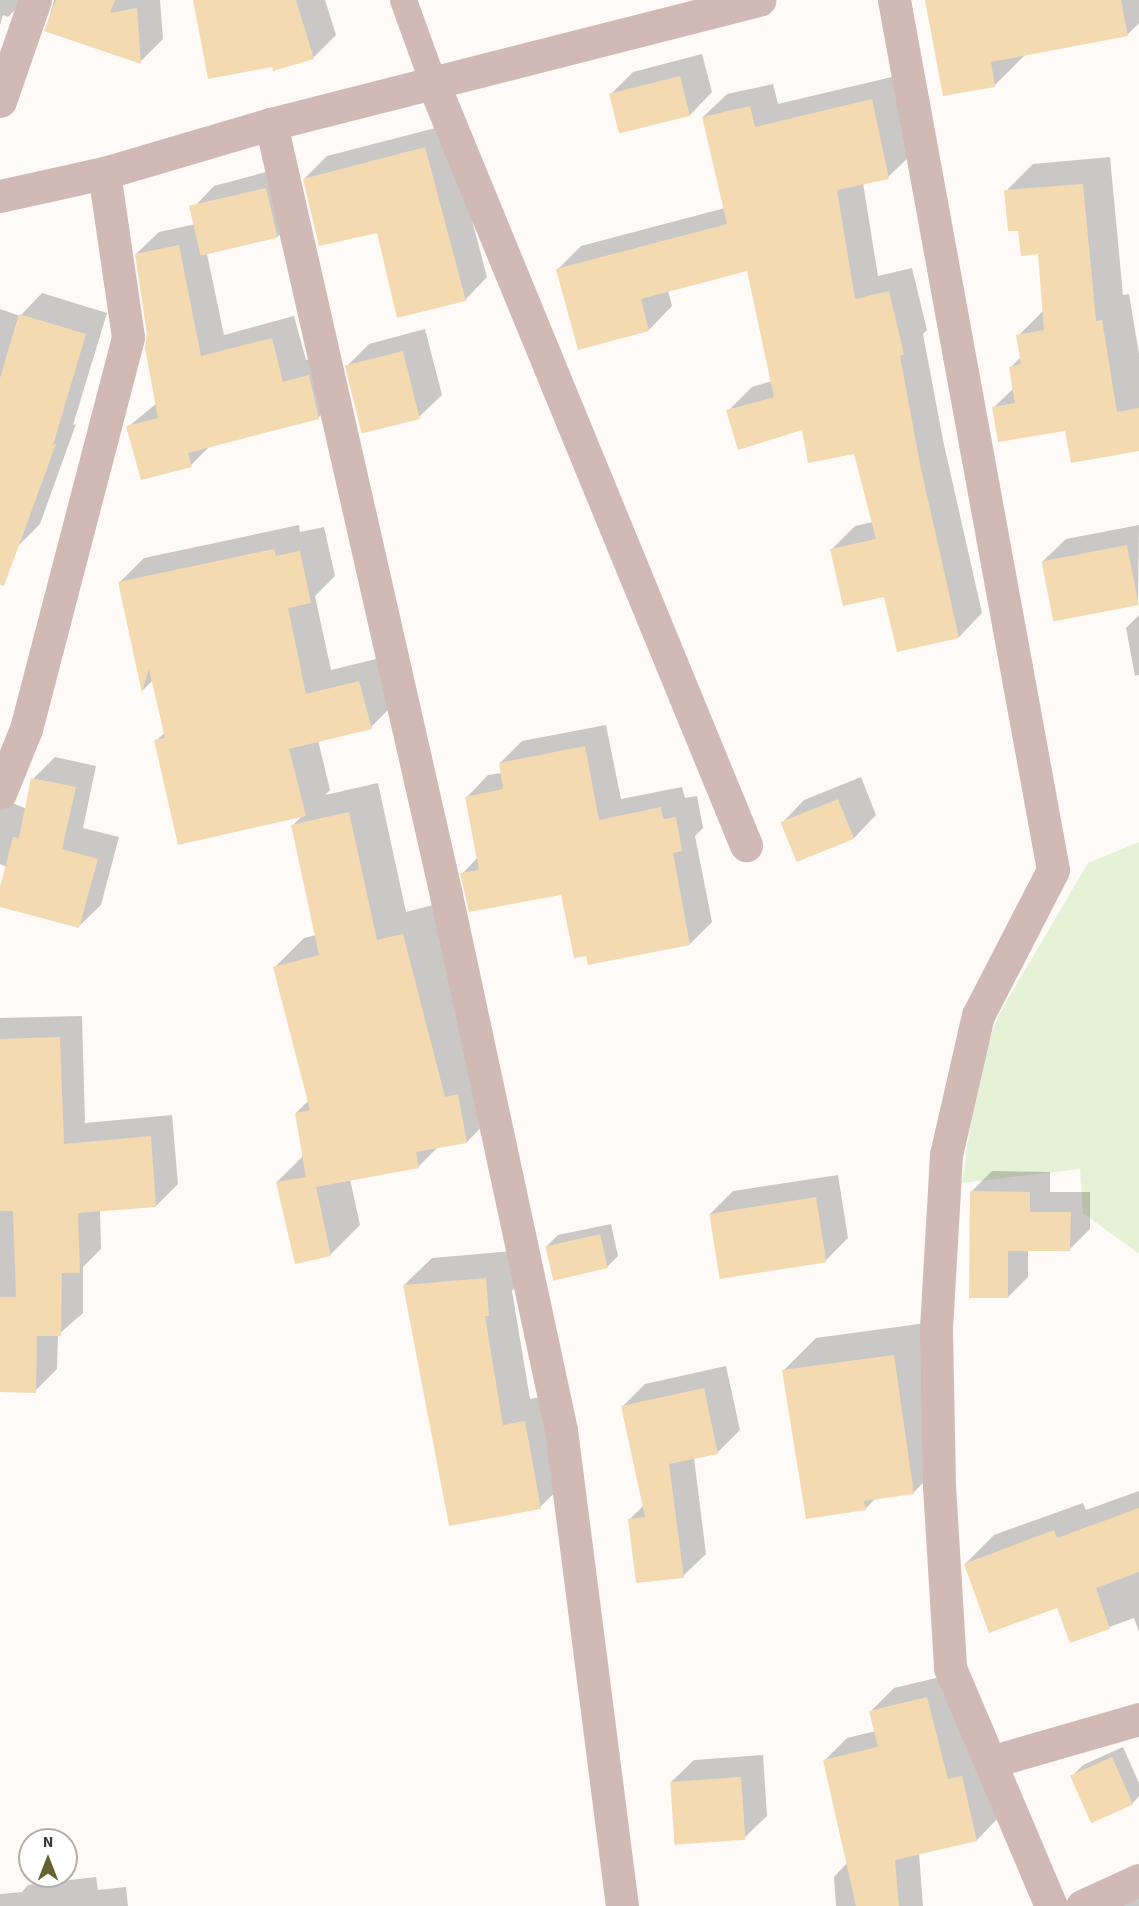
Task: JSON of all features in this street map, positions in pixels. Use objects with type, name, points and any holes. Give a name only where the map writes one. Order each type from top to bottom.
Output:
[{"type":"street","points":[[0,101],[34,0]]},
{"type":"street","points":[[0,196],[104,173],[271,124],[759,0]]},
{"type":"street","points":[[894,0],[1053,870],[978,1015],[946,1155],[936,1329],[939,1486],[950,1668],[1051,1906]]},
{"type":"street","points":[[433,83],[746,845]]},
{"type":"street","points":[[271,124],[426,804],[561,1430],[622,1906]]},
{"type":"street","points":[[0,793],[27,729],[128,337],[104,173]]},
{"type":"street","points":[[990,1762],[1139,1719]]},
{"type":"street","points":[[1082,1906],[1139,1880]]},
{"type":"lane","points":[[403,0],[433,83]]},
{"type":"green space","points":[[1139,842],[1139,1254],[1083,1213],[1080,1169],[962,1183],[978,1071],[999,1014],[1088,863]]},
{"type":"building","points":[[56,0],[115,0],[110,13],[137,8],[141,64],[44,31]]},
{"type":"building","points":[[193,0],[296,0],[314,59],[273,71],[272,67],[208,79]]},
{"type":"building","points":[[925,0],[1121,0],[1128,36],[991,62],[995,87],[943,96]]},
{"type":"building","points":[[680,76],[690,116],[619,133],[609,94]]},
{"type":"building","points":[[872,99],[889,179],[837,190],[855,299],[889,291],[904,354],[900,356],[920,464],[959,638],[897,652],[884,597],[843,606],[830,549],[876,539],[854,454],[808,463],[802,430],[738,450],[726,410],[774,397],[747,271],[641,299],[649,331],[578,350],[556,269],[727,224],[702,117],[750,106],[755,127]]},
{"type":"building","points":[[425,147],[466,301],[397,318],[377,233],[319,246],[303,179]]},
{"type":"building","points":[[1083,184],[1096,321],[1102,320],[1117,412],[1139,408],[1139,451],[1071,463],[1065,431],[998,442],[992,407],[1015,403],[1009,367],[1021,364],[1016,335],[1044,330],[1038,254],[1021,256],[1018,231],[1008,231],[1004,190]]},
{"type":"building","points":[[266,188],[277,238],[200,255],[189,206]]},
{"type":"building","points":[[179,245],[201,356],[272,338],[283,382],[309,375],[319,419],[188,453],[192,467],[141,480],[126,426],[158,418],[145,348],[147,334],[135,254]]},
{"type":"building","points":[[19,314],[86,334],[53,445],[56,444],[4,586],[0,585],[0,378]]},
{"type":"building","points":[[403,351],[420,419],[362,433],[345,366]]},
{"type":"building","points":[[1127,545],[1139,605],[1053,621],[1042,562]]},
{"type":"building","points":[[274,549],[276,556],[300,551],[311,603],[288,608],[306,694],[359,681],[372,729],[289,749],[306,816],[178,845],[154,740],[165,738],[149,669],[142,693],[118,582]]},
{"type":"building","points":[[585,746],[599,820],[661,807],[663,819],[676,817],[682,851],[673,853],[690,945],[588,965],[586,956],[574,958],[561,895],[469,912],[460,873],[479,870],[465,797],[503,789],[499,763]]},
{"type":"building","points":[[31,778],[76,787],[62,849],[98,859],[79,928],[0,907],[0,887],[13,837],[19,838]]},
{"type":"building","points":[[838,799],[854,839],[797,862],[781,822]]},
{"type":"building","points":[[349,812],[377,940],[403,934],[445,1097],[458,1094],[467,1143],[416,1152],[419,1168],[316,1187],[331,1256],[295,1264],[276,1182],[306,1177],[295,1113],[310,1110],[273,967],[319,955],[291,825]]},
{"type":"building","points":[[60,1037],[64,1144],[151,1136],[156,1207],[78,1213],[80,1273],[62,1273],[61,1336],[37,1336],[36,1393],[0,1392],[0,1297],[16,1297],[13,1211],[0,1211],[0,1039]]},
{"type":"building","points":[[970,1191],[1030,1192],[1030,1212],[1071,1212],[1070,1251],[1008,1251],[1008,1298],[969,1298]]},
{"type":"building","points":[[816,1197],[826,1262],[720,1279],[709,1214]]},
{"type":"building","points":[[600,1234],[608,1268],[553,1281],[545,1247]]},
{"type":"building","points":[[486,1278],[489,1316],[485,1316],[503,1425],[525,1421],[541,1509],[449,1526],[403,1285]]},
{"type":"building","points":[[894,1355],[914,1494],[864,1501],[866,1510],[806,1519],[782,1370]]},
{"type":"building","points":[[704,1388],[718,1454],[669,1464],[684,1578],[636,1583],[628,1519],[645,1517],[621,1406]]},
{"type":"building","points":[[1139,1508],[1139,1572],[1096,1588],[1110,1629],[1070,1643],[1057,1608],[989,1633],[964,1564],[1054,1530],[1057,1538]]},
{"type":"building","points":[[927,1697],[948,1779],[962,1776],[977,1841],[895,1860],[899,1906],[856,1906],[823,1760],[878,1747],[869,1711]]},
{"type":"building","points":[[1112,1757],[1133,1805],[1091,1823],[1070,1776]]},
{"type":"building","points":[[741,1777],[745,1840],[675,1845],[670,1782]]}]
